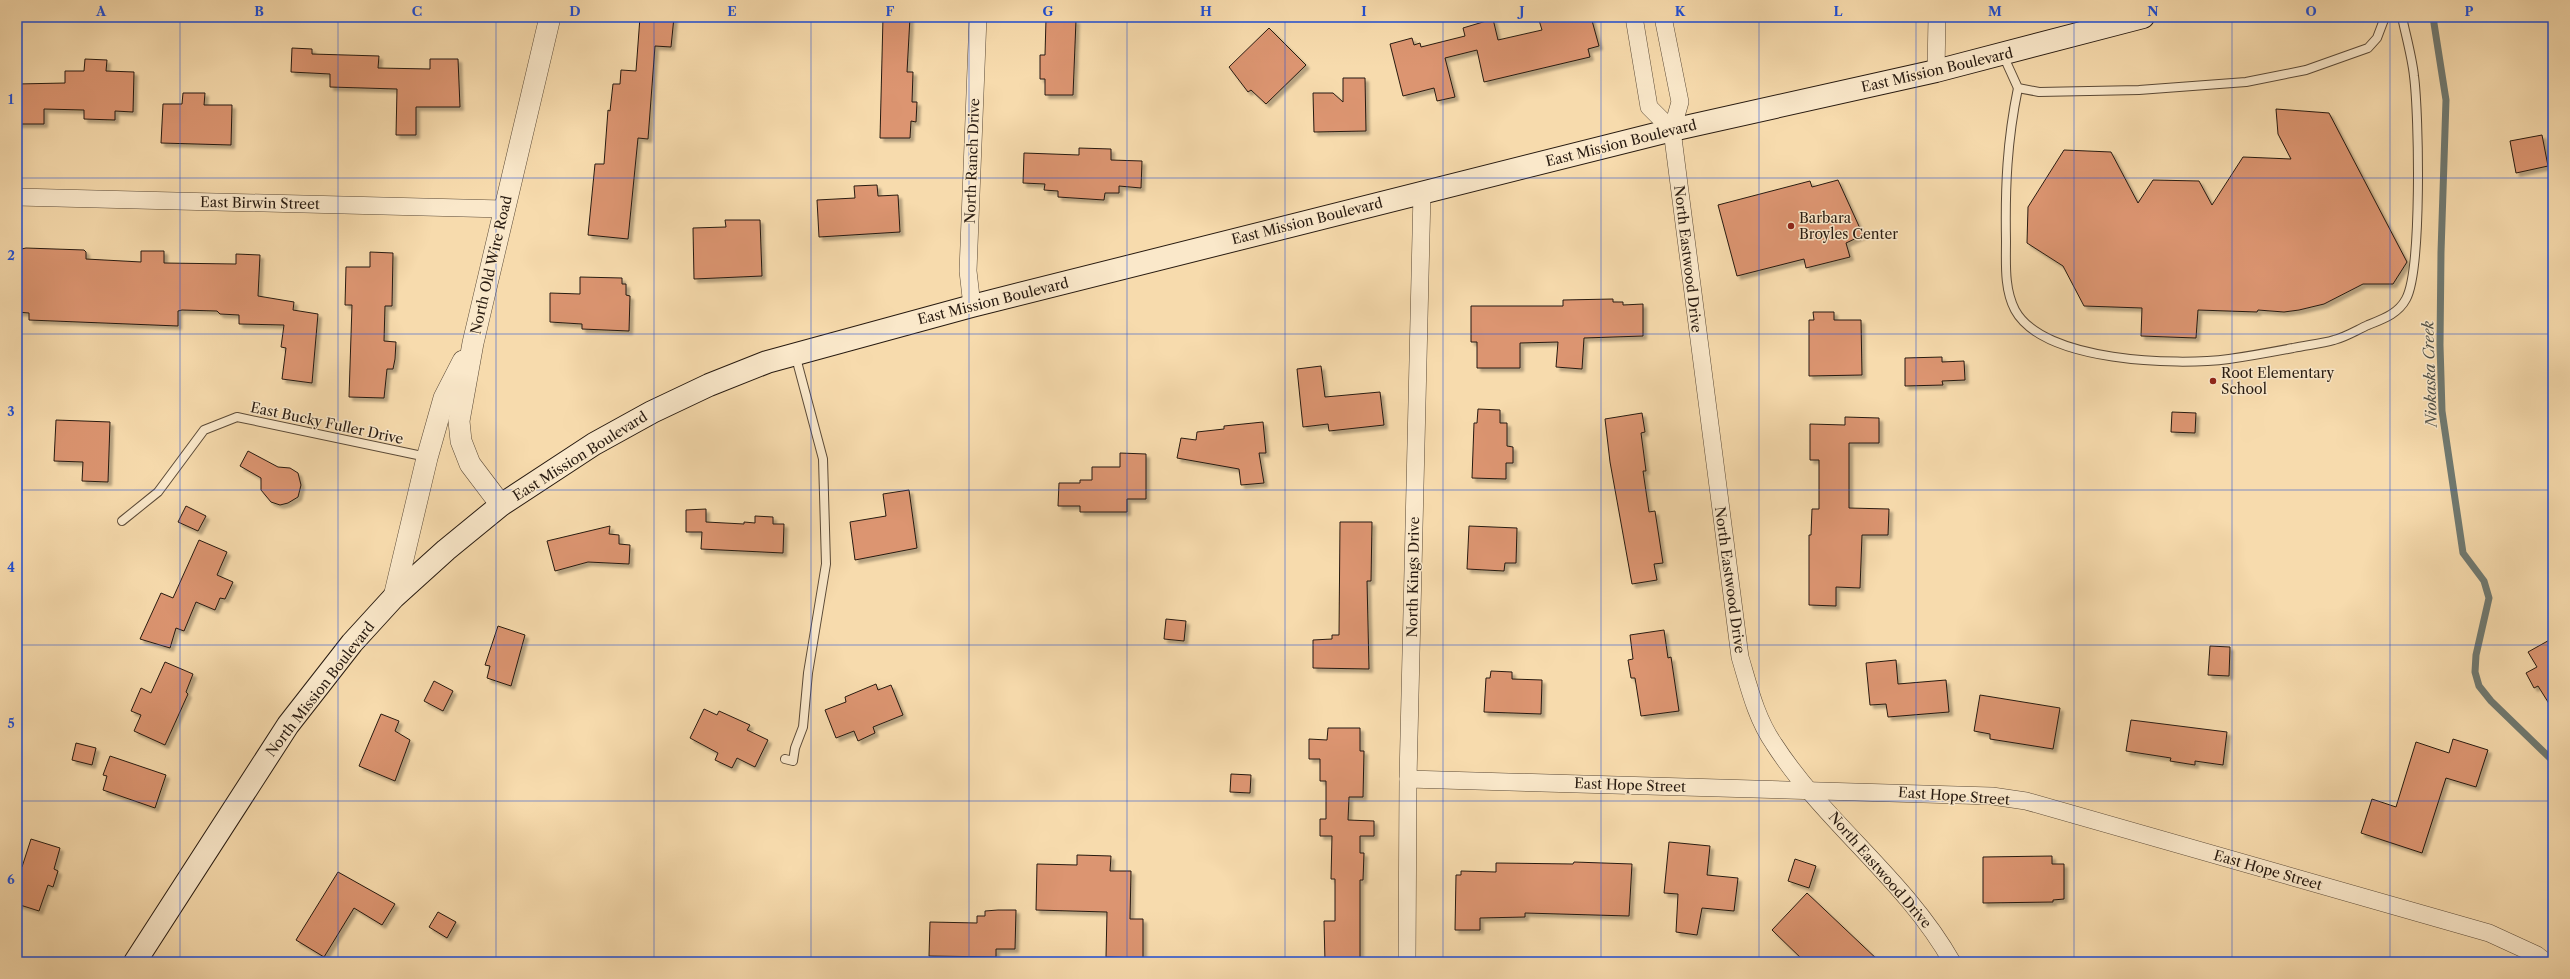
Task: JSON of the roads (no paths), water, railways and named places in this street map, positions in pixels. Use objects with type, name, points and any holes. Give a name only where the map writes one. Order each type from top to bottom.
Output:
[{"type":"main road","name":"East Mission Boulevard","points":[[501,505],[594,444],[652,412],[709,385],[795,354],[972,306],[1672,130],[1936,71],[2143,17]]},
{"type":"main road","name":"North Mission Boulevard","points":[[135,962],[288,725],[352,643],[394,597],[446,550],[501,505]]},
{"type":"street","name":"North Old Wire Road","points":[[501,505],[470,464],[460,441],[459,421],[473,343],[503,209],[550,17]]},
{"type":"street","name":"North Ranch Drive","points":[[972,306],[968,271],[978,17]]},
{"type":"street","points":[[1634,17],[1649,107],[1672,130],[1680,102],[1663,17]]},
{"type":"street","points":[[1936,71],[1937,17]]},
{"type":"street","name":"North Eastwood Drive","points":[[1672,130],[1740,657],[1754,705],[1774,744],[1810,790],[1935,932],[1952,962]]},
{"type":"street","name":"North Kings Drive","points":[[1407,962],[1408,779],[1422,193]]},
{"type":"street","name":"East Birwin Street","points":[[17,197],[503,209]]},
{"type":"street","points":[[394,597],[427,458],[444,398],[473,343]]},
{"type":"street","name":"East Hope Street","points":[[1408,779],[1949,793],[1992,796],[2026,801],[2489,933],[2537,955],[2546,962]]},
{"type":"lane","points":[[2018,88],[2039,92],[2139,90],[2246,82],[2306,70],[2368,48],[2377,38],[2385,17]]},
{"type":"lane","points":[[2002,54],[2018,88],[2010,125],[2005,169],[2006,273],[2009,296],[2015,311],[2030,328],[2051,342],[2097,354],[2160,361],[2227,360],[2335,340],[2394,314],[2406,299],[2412,278],[2416,240],[2416,100],[2414,74],[2402,17]]},
{"type":"lane","points":[[785,760],[793,761],[803,727],[808,673],[826,564],[823,459],[795,354]]},
{"type":"lane","name":"East Bucky Fuller Drive","points":[[122,521],[158,492],[204,430],[237,417],[427,458]]},
{"type":"waterway","name":"Niokaska Creek","points":[[2433,17],[2446,100],[2441,252],[2440,345],[2442,411],[2463,553],[2484,581],[2489,598],[2476,655],[2475,672],[2479,686],[2491,701],[2553,761]]},
{"type":"place","name":"Barbara Broyles Center","points":[[1791,226]]},
{"type":"place","name":"Root Elementary School","points":[[2213,381]]}]
